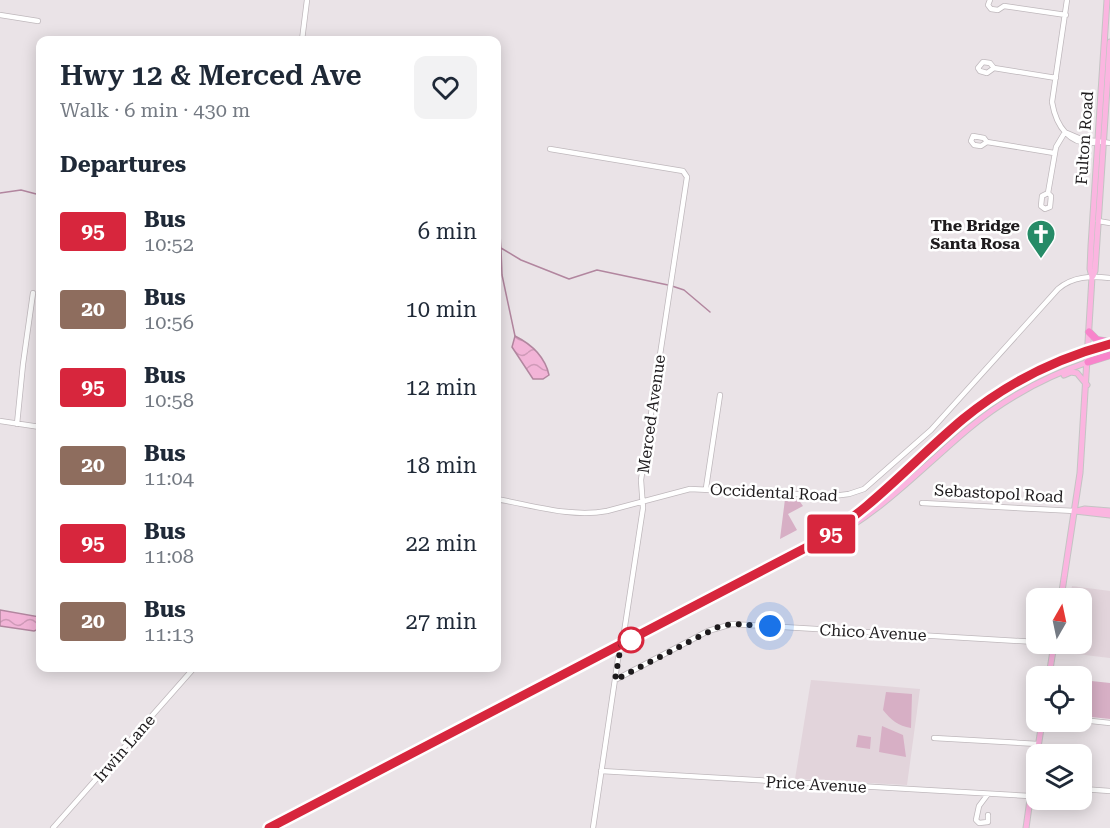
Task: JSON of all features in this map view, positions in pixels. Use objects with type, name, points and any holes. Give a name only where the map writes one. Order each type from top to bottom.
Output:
[{"type":"highway","points":[[1089,332],[1097,340],[1110,343]]},
{"type":"highway","points":[[1088,350],[1110,343]]},
{"type":"highway","points":[[1088,362],[1110,355]]},
{"type":"main road","name":"Fulton Road","points":[[1063,588],[1080,473],[1087,385],[1092,277],[1090,269],[1104,142],[1107,0]]},
{"type":"main road","name":"Fulton Road","points":[[1092,277],[1095,271],[1110,42]]},
{"type":"main road","name":"Sebastopol Road","points":[[786,560],[856,516],[954,427],[988,401],[1035,372],[1088,350]]},
{"type":"main road","name":"Sebastopol Road","points":[[269,828],[843,532],[872,514],[968,429],[994,410],[1031,386],[1088,362]]},
{"type":"main road","points":[[1031,386],[1046,383],[1071,372],[1079,375],[1087,385]]},
{"type":"main road","name":"Sebastopol Road","points":[[1075,511],[1110,513]]},
{"type":"main road","points":[[1038,744],[1040,732]]},
{"type":"main road","points":[[1026,828],[1028,810]]},
{"type":"street","points":[[302,36],[307,0]]},
{"type":"street","points":[[990,0],[988,5],[991,9],[998,10],[1004,6],[1066,15]]},
{"type":"street","points":[[1067,0],[1052,102],[1054,116],[1071,139],[1104,142]]},
{"type":"street","points":[[1000,1],[1004,6]]},
{"type":"street","points":[[0,15],[38,21]]},
{"type":"street","points":[[994,68],[1056,78]]},
{"type":"street","points":[[1048,193],[1054,153],[1058,141],[1065,132]]},
{"type":"street","points":[[987,142],[1054,153]]},
{"type":"street","name":"Merced Avenue","points":[[550,149],[683,171],[687,177],[641,480],[643,501],[593,828]]},
{"type":"street","points":[[1098,222],[1110,223]]},
{"type":"street","name":"Occidental Road","points":[[501,500],[588,513],[607,511],[685,489],[706,488],[833,496],[864,489],[881,477],[931,430],[1058,289],[1074,279],[1110,278]]},
{"type":"street","points":[[17,424],[33,293]]},
{"type":"street","points":[[706,488],[720,394]]},
{"type":"street","points":[[0,421],[36,426]]},
{"type":"street","name":"Sebastopol Road","points":[[922,503],[1075,511]]},
{"type":"street","name":"Chico Avenue","points":[[615,680],[708,631],[732,624],[1026,641]]},
{"type":"street","name":"Irwin Lane","points":[[53,828],[190,672]]},
{"type":"street","points":[[1092,721],[1110,723]]},
{"type":"street","points":[[934,738],[1038,744]]},
{"type":"street","name":"Price Avenue","points":[[601,771],[1026,796]]},
{"type":"street","points":[[1092,790],[1110,791]]},
{"type":"street","points":[[988,794],[979,806],[976,820],[979,824],[984,824],[988,822],[988,815]]},
{"type":"shaded area","points":[[785,499],[798,499],[803,506],[788,514],[797,530],[780,539]]},
{"type":"shaded area","points":[[1092,589],[1110,591],[1110,658],[1076,654],[1092,654]]},
{"type":"shaded area","points":[[811,680],[920,689],[907,785],[795,779]]},
{"type":"shaded area","points":[[1092,681],[1110,683],[1110,719],[1092,717]]},
{"type":"shaded area","points":[[886,692],[912,694],[911,728],[895,722],[883,710]]},
{"type":"shaded area","points":[[882,726],[903,735],[906,757],[879,752]]},
{"type":"shaded area","points":[[858,735],[871,737],[870,749],[856,747]]},
{"type":"water","points":[[515,336],[536,352],[544,362],[549,375],[543,379],[533,379],[512,347]]},
{"type":"water","points":[[0,610],[36,616],[36,630],[34,631],[0,626]]},
{"type":"waterway","points":[[0,193],[21,190],[36,194]]},
{"type":"waterway","points":[[501,248],[521,260],[569,279],[597,270],[668,285]]},
{"type":"waterway","points":[[501,249],[502,275],[515,336]]},
{"type":"waterway","points":[[672,286],[684,290],[710,312]]},
{"type":"bus line","name":"95","points":[[269,828],[786,560],[856,516],[954,427],[997,394],[1054,363],[1110,344]]},
{"type":"place","name":"The Bridge Santa Rosa","points":[[1041,260]]},
{"type":"route","points":[[631,640],[621,645],[615,680],[718,627],[732,624],[770,626]]}]
